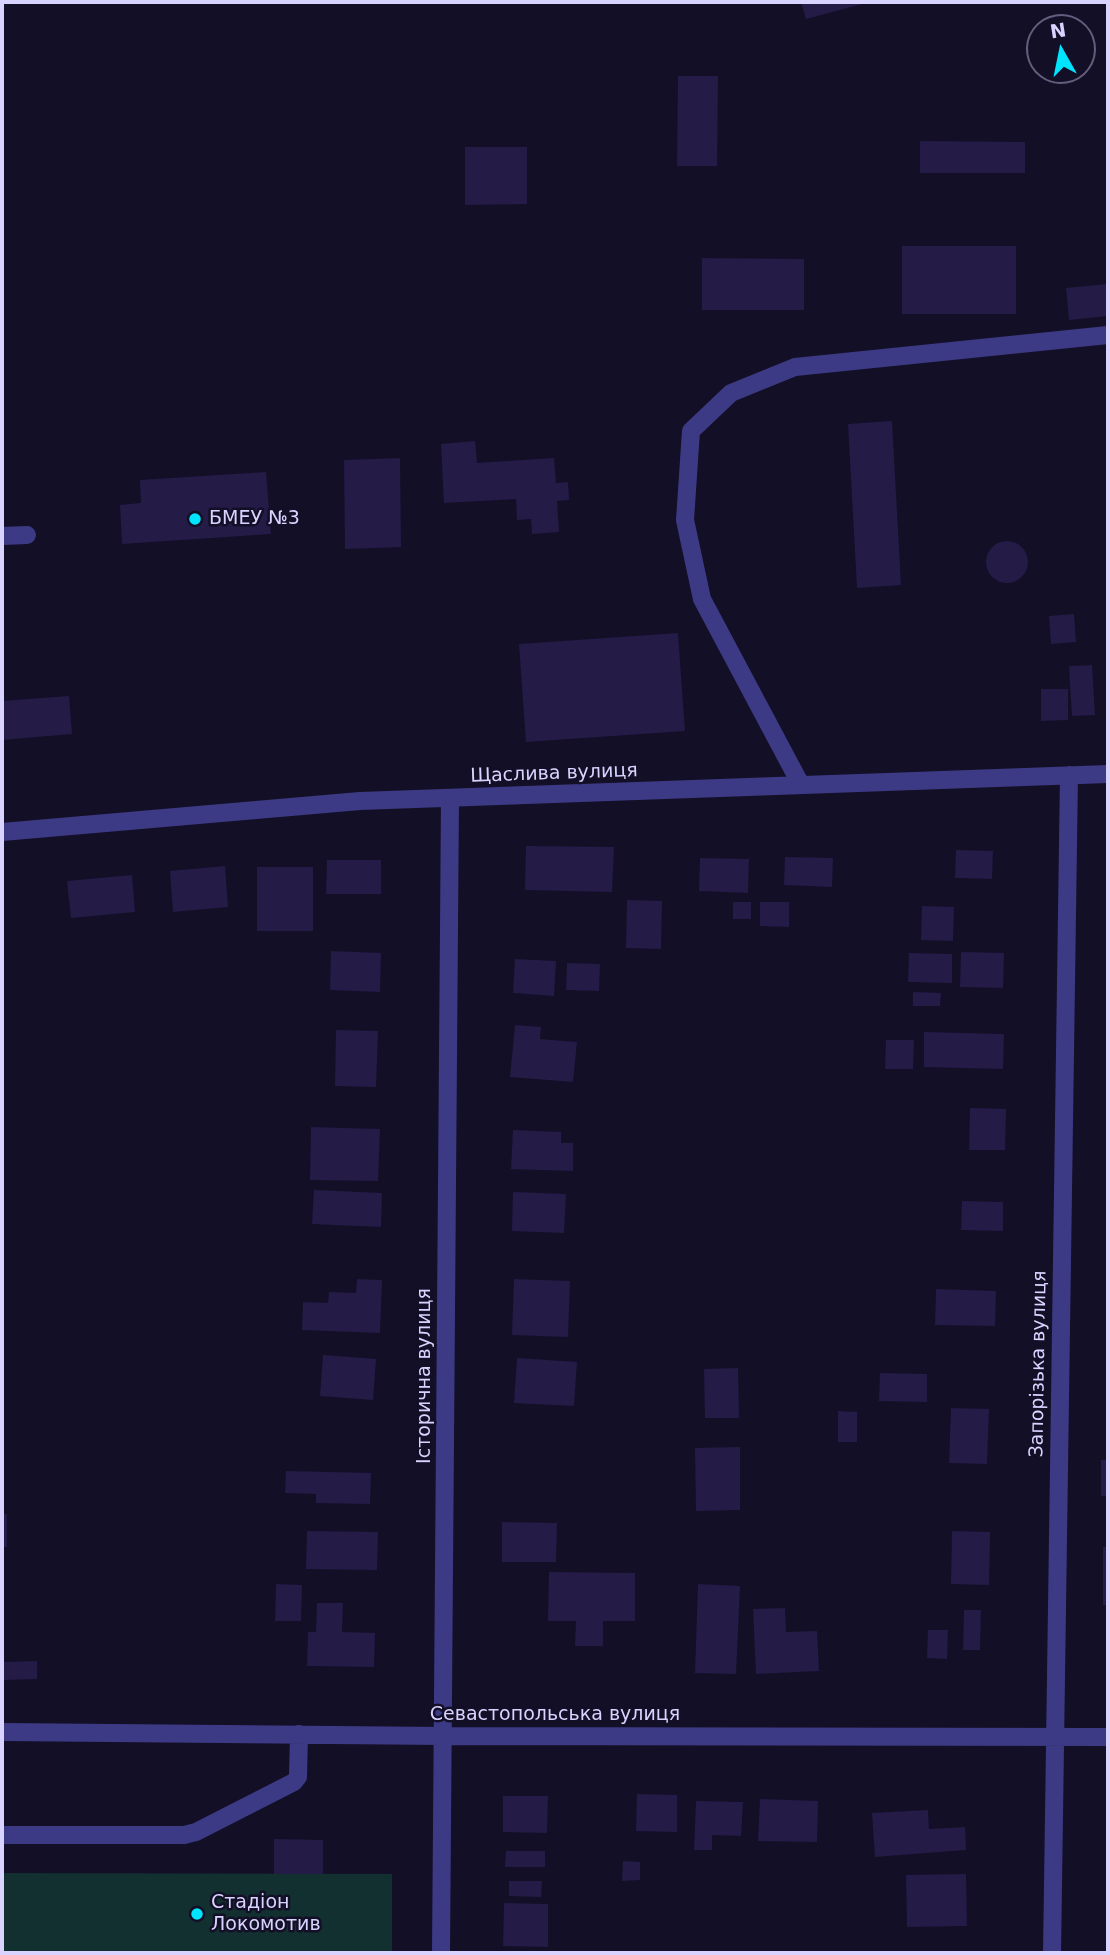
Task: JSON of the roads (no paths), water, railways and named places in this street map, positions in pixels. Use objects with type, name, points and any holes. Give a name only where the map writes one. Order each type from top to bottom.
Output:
[{"type":"street","points":[[802,785],[702,599],[685,520],[691,431],[731,393],[795,367],[1108,334]]},
{"type":"street","points":[[2,536],[26,535]]},
{"type":"street","name":"Щаслива вулиця","points":[[2,832],[360,801],[1108,774]]},
{"type":"street","name":"Запорізька вулиця","points":[[1052,1953],[1069,775]]},
{"type":"street","name":"Історична вулиця","points":[[441,1953],[450,799]]},
{"type":"street","name":"Севастопольська вулиця","points":[[2,1731],[443,1736],[1108,1737]]},
{"type":"street","points":[[2,1835],[190,1834],[294,1782],[298,1777],[299,1734]]},
{"type":"place","name":"БМЕУ №3","points":[[195,519]]},
{"type":"place","name":"Стадіон Локомотив","points":[[197,1914]]}]
